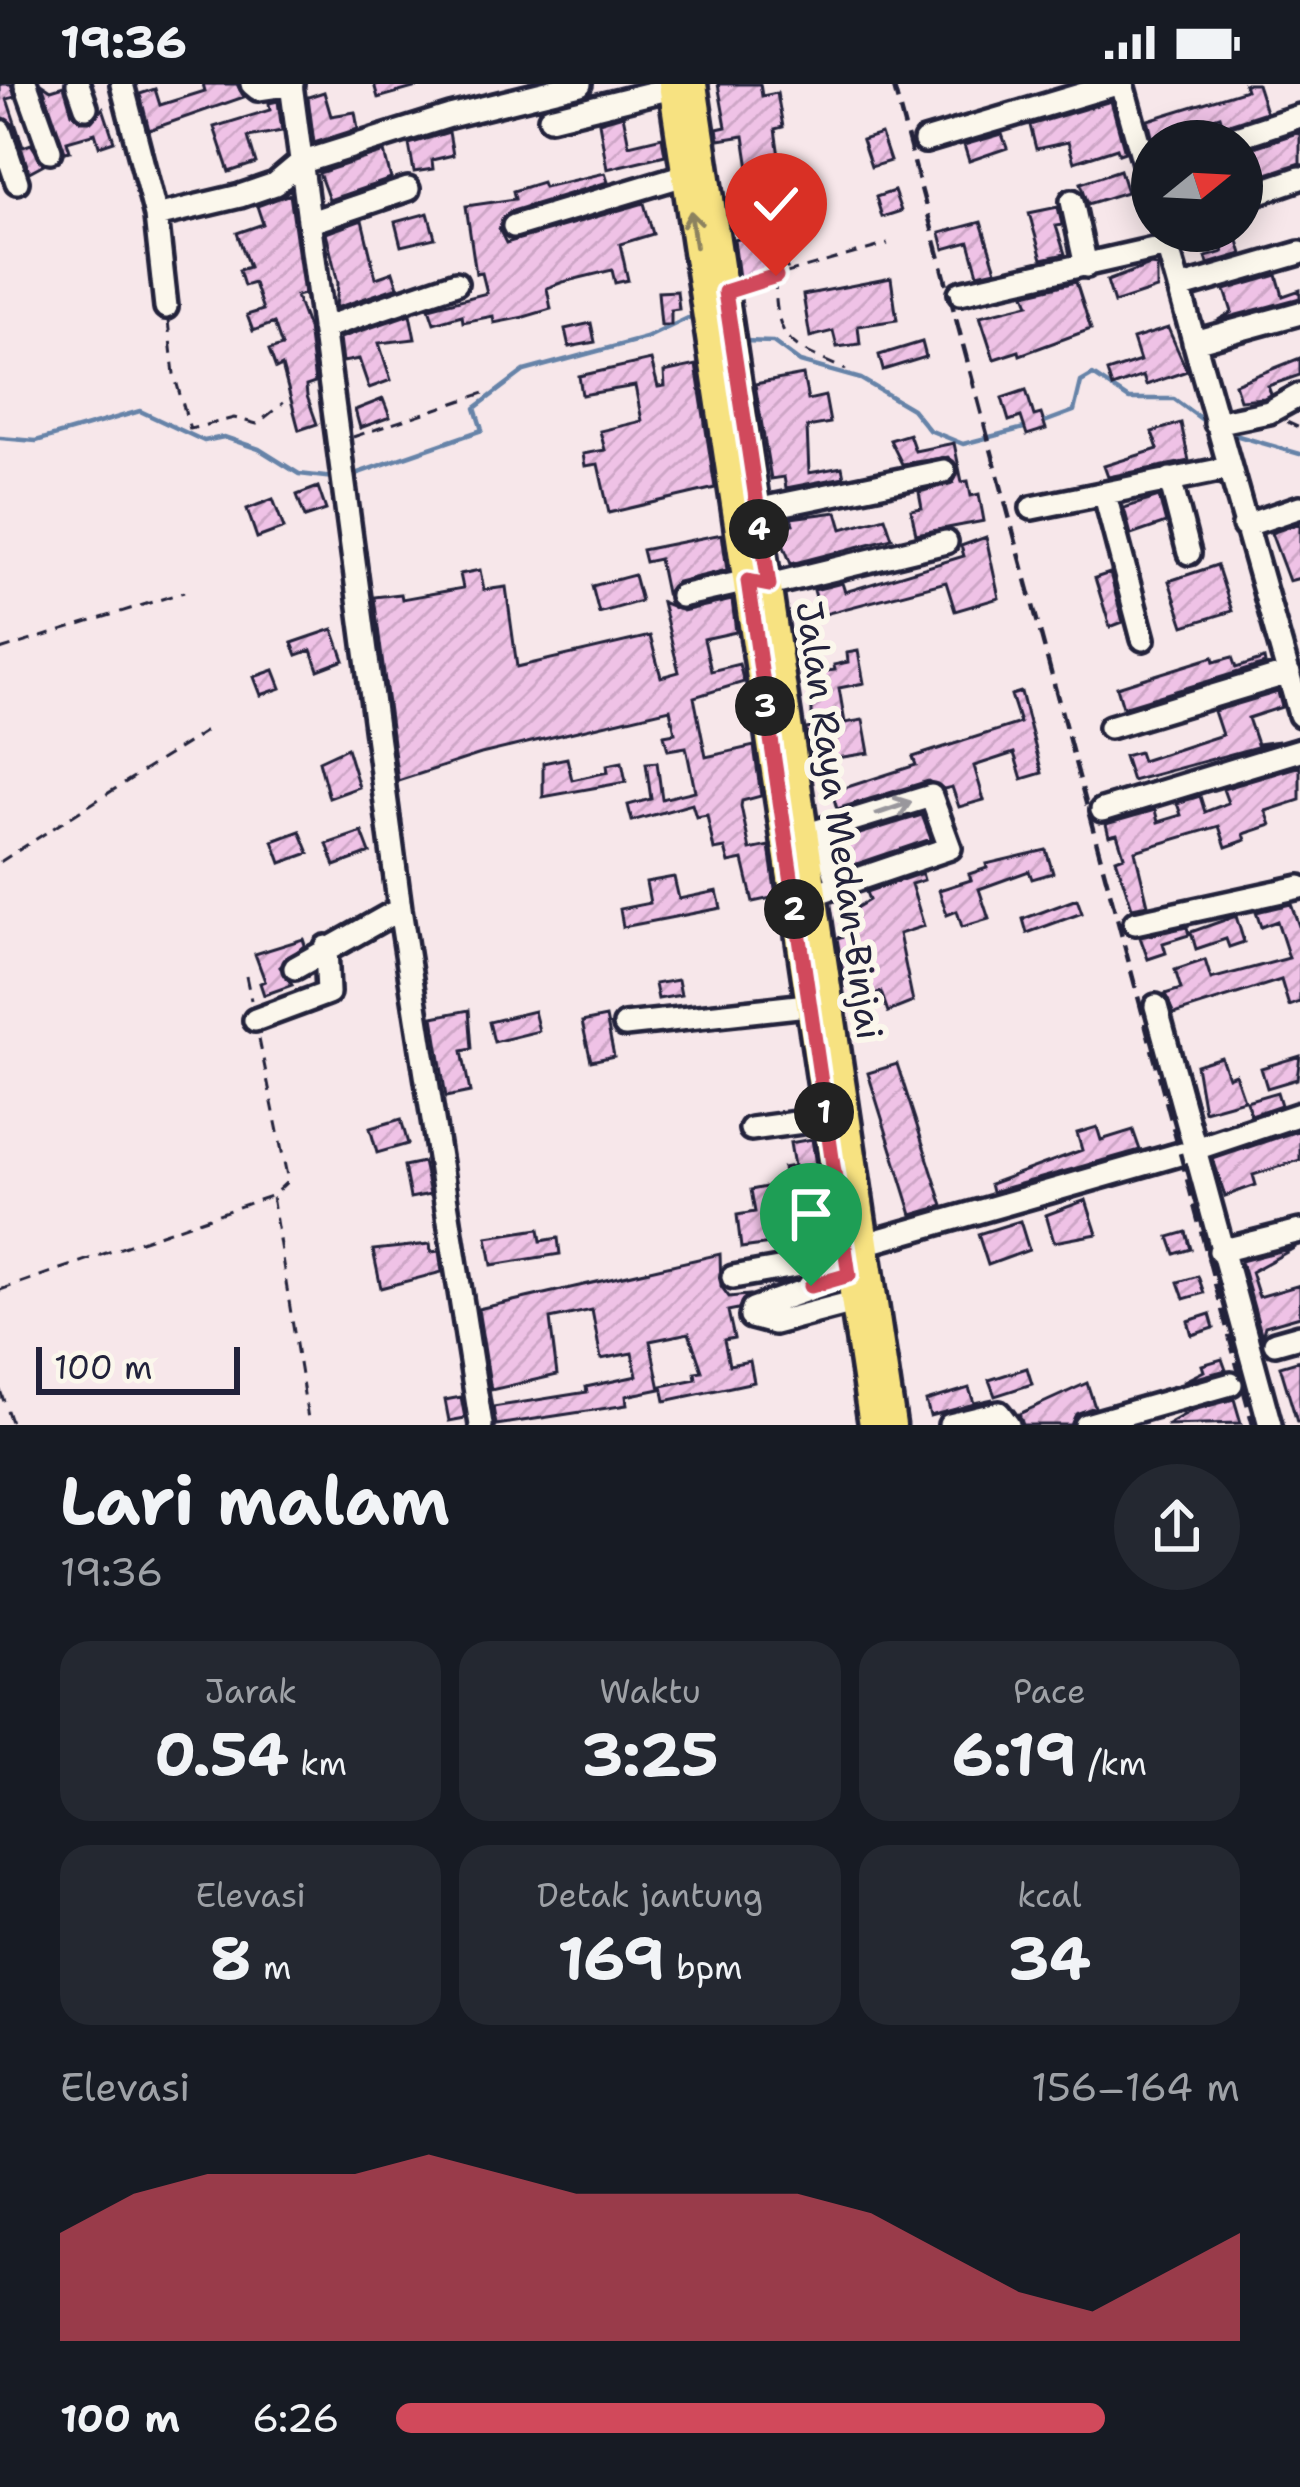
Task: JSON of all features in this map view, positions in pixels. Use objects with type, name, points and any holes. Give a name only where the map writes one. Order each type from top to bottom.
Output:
[{"type":"main road","name":"Jalan Raya Medan-Binjai","points":[[679,86],[685,175],[758,583],[826,889],[854,1302],[872,1425]]},
{"type":"main road","name":"Jalan Raya Medan-Binjai","points":[[679,86],[725,292],[756,509],[758,583],[807,1005],[825,1120],[893,1425]]},
{"type":"street","points":[[26,84],[50,151]]},
{"type":"street","points":[[78,84],[86,107]]},
{"type":"street","points":[[122,84],[156,216],[166,307]]},
{"type":"street","points":[[252,84],[258,89],[291,84],[400,909],[481,1425]]},
{"type":"street","points":[[156,216],[274,184],[300,163],[450,116],[580,84]]},
{"type":"street","points":[[925,141],[1119,84],[1132,120]]},
{"type":"street","points":[[550,118],[679,86]]},
{"type":"street","points":[[1263,128],[1300,116]]},
{"type":"street","points":[[0,131],[17,182]]},
{"type":"street","points":[[514,226],[685,175]]},
{"type":"street","points":[[1263,191],[1300,178]]},
{"type":"street","points":[[311,223],[408,189]]},
{"type":"street","points":[[1072,201],[1086,266]]},
{"type":"street","points":[[960,293],[1086,266],[1131,250]]},
{"type":"street","points":[[1169,252],[1244,526],[1289,630],[1289,673],[1300,715]]},
{"type":"street","points":[[1179,287],[1300,254]]},
{"type":"street","points":[[323,328],[456,283]]},
{"type":"street","points":[[1194,342],[1300,313]]},
{"type":"street","points":[[1032,508],[1170,479],[1300,394]]},
{"type":"street","points":[[756,509],[944,470]]},
{"type":"street","points":[[1170,479],[1189,554]]},
{"type":"street","points":[[1105,495],[1143,639]]},
{"type":"street","points":[[1244,526],[1300,507]]},
{"type":"street","points":[[681,596],[946,542]]},
{"type":"street","points":[[1110,727],[1289,673]]},
{"type":"street","points":[[1102,810],[1300,750]]},
{"type":"street","points":[[813,834],[931,796],[950,848],[826,889]]},
{"type":"street","points":[[1135,923],[1300,887]]},
{"type":"street","points":[[295,968],[400,909]]},
{"type":"street","points":[[256,1021],[328,993],[326,947]]},
{"type":"street","points":[[625,1025],[807,1005]]},
{"type":"street","points":[[1156,1006],[1187,1151],[1270,1425]]},
{"type":"street","points":[[854,1302],[774,1323],[751,1317],[753,1309],[854,1259],[1300,1114]]},
{"type":"street","points":[[752,1129],[825,1120]]},
{"type":"street","points":[[1220,1251],[1300,1231]]},
{"type":"street","points":[[733,1277],[854,1259]]},
{"type":"street","points":[[1275,1342],[1300,1336]]},
{"type":"street","points":[[1086,1425],[1231,1384]]},
{"type":"street","points":[[950,1425],[1000,1413],[1008,1425]]},
{"type":"path","points":[[725,292],[888,244]]},
{"type":"path","points":[[776,276],[776,324],[793,346],[846,370]]},
{"type":"path","points":[[166,307],[174,374],[190,429],[234,418],[257,424],[283,403]]},
{"type":"path","points":[[341,441],[487,392]]},
{"type":"path","points":[[0,650],[184,592]]},
{"type":"path","points":[[0,862],[206,731]]},
{"type":"path","points":[[0,1290],[272,1196],[288,1181],[246,976]]},
{"type":"path","points":[[272,1196],[308,1425]]},
{"type":"path","points":[[0,1390],[12,1425]]},
{"type":"building","points":[[0,84],[11,84],[15,97],[7,99],[23,147],[31,144],[44,164],[29,172],[14,125],[0,116]]},
{"type":"building","points":[[42,84],[51,90],[64,86],[72,113],[82,121],[92,121],[103,108],[114,141],[99,146],[95,133],[67,141],[70,151],[65,152]]},
{"type":"building","points":[[203,84],[237,84],[244,97],[149,130],[140,94],[155,89],[160,105],[205,91]]},
{"type":"building","points":[[374,84],[416,84],[417,87],[378,98]]},
{"type":"building","points":[[718,84],[760,84],[762,96],[777,93],[783,127],[775,129],[781,170],[750,175],[744,136],[719,140],[717,129],[726,127]]},
{"type":"building","points":[[1244,84],[1257,84],[1266,112],[1241,120],[1221,120],[1220,116],[1148,120],[1246,90]]},
{"type":"building","points":[[324,92],[331,116],[355,112],[358,129],[314,143],[308,97]]},
{"type":"building","points":[[278,101],[282,131],[248,137],[256,163],[229,172],[214,127],[270,110],[269,103]]},
{"type":"building","points":[[1111,101],[1125,152],[1119,154],[1117,148],[1074,162],[1068,142],[1036,149],[1030,125]]},
{"type":"building","points":[[623,115],[629,145],[662,137],[665,155],[607,169],[599,122]]},
{"type":"building","points":[[449,132],[453,155],[432,160],[433,169],[414,172],[409,144]]},
{"type":"building","points":[[1300,132],[1300,163],[1263,175],[1263,144]]},
{"type":"building","points":[[881,134],[890,161],[871,167],[862,140]]},
{"type":"building","points":[[1002,134],[1007,148],[969,161],[964,145]]},
{"type":"building","points":[[384,152],[391,179],[329,200],[319,173]]},
{"type":"building","points":[[1120,170],[1127,192],[1088,204],[1081,183]]},
{"type":"building","points":[[605,173],[608,182],[509,212],[499,229],[506,243],[644,203],[653,234],[620,244],[628,280],[615,283],[612,270],[563,282],[547,288],[551,309],[524,317],[463,322],[462,315],[434,323],[429,308],[487,293],[482,273],[476,274],[466,206],[515,199],[513,191],[542,182],[544,187]]},
{"type":"building","points":[[894,191],[901,211],[882,217],[876,197]]},
{"type":"building","points":[[290,194],[304,294],[296,296],[308,328],[315,383],[306,386],[307,396],[317,424],[299,430],[282,366],[276,369],[269,350],[282,346],[274,323],[253,331],[247,315],[263,310],[254,283],[244,286],[239,270],[249,267],[237,233],[263,224],[257,206]]},
{"type":"building","points":[[1058,207],[1062,225],[1056,226],[1065,254],[1042,259],[1029,213]]},
{"type":"building","points":[[428,213],[435,238],[401,246],[395,222]]},
{"type":"building","points":[[362,220],[376,278],[393,272],[398,287],[336,308],[338,283],[326,233]]},
{"type":"building","points":[[981,222],[996,270],[978,274],[969,242],[944,249],[940,233]]},
{"type":"building","points":[[775,231],[787,268],[739,278],[734,240]]},
{"type":"building","points":[[1223,252],[1242,254],[1208,264],[1206,257]]},
{"type":"building","points":[[1157,266],[1157,289],[1114,303],[1107,281]]},
{"type":"building","points":[[1277,275],[1283,296],[1300,290],[1300,298],[1218,320],[1232,312],[1225,290]]},
{"type":"building","points":[[891,278],[897,320],[858,326],[860,344],[837,347],[833,331],[810,337],[803,295]]},
{"type":"building","points":[[1076,282],[1091,329],[1020,355],[1019,351],[994,359],[980,316],[1029,304],[1025,294]]},
{"type":"building","points":[[677,291],[679,309],[671,310],[671,325],[661,325],[658,292]]},
{"type":"building","points":[[410,314],[415,339],[379,343],[391,380],[369,388],[359,359],[343,362],[340,338]]},
{"type":"building","points":[[591,323],[595,342],[569,347],[565,329]]},
{"type":"building","points":[[1168,328],[1187,371],[1146,385],[1143,376],[1112,387],[1107,372],[1140,361],[1133,339]]},
{"type":"building","points":[[922,342],[926,357],[883,370],[879,355]]},
{"type":"building","points":[[1300,358],[1300,375],[1268,386],[1271,394],[1264,398],[1240,400],[1235,384]]},
{"type":"building","points":[[651,360],[658,387],[665,386],[664,372],[696,365],[715,488],[609,513],[598,464],[585,466],[583,454],[605,450],[600,431],[642,421],[635,386],[582,395],[579,376]]},
{"type":"building","points":[[803,375],[808,400],[825,396],[830,423],[807,427],[809,473],[842,467],[844,477],[786,488],[784,477],[771,479],[755,384]]},
{"type":"building","points":[[1026,390],[1034,416],[1041,414],[1046,429],[1027,435],[1021,417],[1009,421],[1002,398]]},
{"type":"building","points":[[383,399],[390,417],[360,428],[355,410]]},
{"type":"building","points":[[1181,423],[1189,461],[1108,477],[1104,466],[1158,449],[1152,432]]},
{"type":"building","points":[[909,434],[915,451],[954,443],[962,482],[968,481],[971,496],[979,494],[984,521],[916,534],[911,510],[922,508],[919,492],[953,483],[959,469],[948,457],[902,464],[890,440]]},
{"type":"building","points":[[318,487],[326,510],[305,517],[297,495]]},
{"type":"building","points":[[1159,497],[1166,523],[1131,535],[1124,508]]},
{"type":"building","points":[[273,499],[284,528],[257,538],[247,509]]},
{"type":"building","points":[[837,512],[842,529],[885,517],[892,538],[791,564],[777,529],[793,524],[791,518]]},
{"type":"building","points":[[1300,523],[1300,578],[1289,581],[1271,533]]},
{"type":"building","points":[[722,534],[727,570],[677,582],[666,593],[659,559],[645,562],[642,550]]},
{"type":"building","points":[[986,537],[999,598],[955,611],[946,582],[821,615],[814,590],[842,583],[845,592],[964,556],[961,546]]},
{"type":"building","points":[[1217,565],[1232,611],[1184,626],[1169,581]]},
{"type":"building","points":[[480,570],[484,590],[506,587],[517,667],[650,636],[661,677],[679,672],[662,602],[683,611],[732,600],[736,632],[704,639],[711,671],[739,664],[744,682],[694,697],[706,757],[754,746],[761,796],[742,801],[741,806],[750,850],[769,846],[776,897],[753,902],[743,860],[729,863],[725,848],[714,850],[707,815],[696,817],[692,804],[632,821],[628,805],[651,799],[646,763],[657,762],[662,799],[695,791],[686,747],[668,750],[664,735],[675,733],[670,709],[481,754],[398,781],[374,597],[401,594],[402,599],[463,588],[460,574]]},
{"type":"building","points":[[1110,573],[1123,622],[1110,627],[1095,578]]},
{"type":"building","points":[[634,575],[641,601],[599,613],[592,586]]},
{"type":"building","points":[[333,629],[344,660],[318,670],[311,650],[297,655],[292,643]]},
{"type":"building","points":[[858,651],[864,683],[839,688],[845,723],[863,720],[869,753],[811,762],[806,729],[812,728],[812,673],[835,670],[834,665],[848,662],[847,653]]},
{"type":"building","points":[[1213,657],[1214,662],[1232,657],[1236,668],[1264,659],[1265,664],[1123,707],[1117,687]]},
{"type":"building","points":[[274,670],[281,688],[261,695],[254,677]]},
{"type":"building","points":[[1021,692],[1042,773],[1022,779],[1014,753],[974,766],[984,800],[959,807],[952,787],[944,789],[928,781],[837,809],[832,792],[916,765],[913,757],[1020,723],[1011,695]]},
{"type":"building","points":[[1278,692],[1282,707],[1248,718],[1257,744],[1279,741],[1132,781],[1124,756],[1139,752],[1142,761],[1222,735],[1214,711]]},
{"type":"building","points":[[347,748],[359,787],[329,798],[319,761]]},
{"type":"building","points":[[567,758],[572,780],[608,772],[607,765],[622,762],[626,782],[543,797],[543,763]]},
{"type":"building","points":[[1300,766],[1300,800],[1266,811],[1271,825],[1244,834],[1246,840],[1226,847],[1219,826],[1135,851],[1148,905],[1132,908],[1116,859],[1124,856],[1117,834],[1109,836],[1106,824],[1155,810],[1158,822],[1181,815],[1177,803],[1200,796],[1205,812],[1228,803],[1223,789]]},
{"type":"building","points":[[922,815],[931,839],[848,867],[840,840]]},
{"type":"building","points":[[300,831],[309,853],[281,863],[273,841]]},
{"type":"building","points":[[362,832],[370,853],[335,866],[327,844]]},
{"type":"building","points":[[1046,850],[1053,873],[1032,879],[1029,871],[979,889],[989,919],[962,927],[957,911],[947,915],[939,890],[971,880],[969,874],[987,868],[986,864]]},
{"type":"building","points":[[922,873],[924,880],[911,884],[924,926],[899,934],[913,1002],[888,1012],[881,992],[861,998],[854,977],[844,980],[837,938],[853,933],[846,914],[869,900],[866,892]]},
{"type":"building","points":[[674,877],[679,899],[717,891],[721,908],[623,927],[620,909],[650,903],[646,882]]},
{"type":"building","points":[[1077,899],[1082,913],[1027,933],[1023,919]]},
{"type":"building","points":[[1291,904],[1300,929],[1300,1002],[1289,1006],[1281,980],[1174,1014],[1165,994],[1181,989],[1175,970],[1205,960],[1211,979],[1289,958],[1277,921],[1261,927],[1256,912]]},
{"type":"building","points":[[1236,916],[1244,942],[1229,947],[1226,939],[1196,949],[1191,932]]},
{"type":"building","points":[[1187,927],[1189,935],[1163,943],[1166,953],[1148,959],[1140,937]]},
{"type":"building","points":[[303,939],[305,945],[280,967],[292,985],[264,995],[260,983],[265,981],[255,954]]},
{"type":"building","points":[[678,980],[681,995],[658,999],[655,984]]},
{"type":"building","points":[[469,1010],[472,1049],[462,1051],[470,1092],[446,1097],[433,1017]]},
{"type":"building","points":[[534,1011],[539,1031],[494,1042],[489,1022]]},
{"type":"building","points":[[606,1017],[614,1056],[591,1061],[582,1022]]},
{"type":"building","points":[[1300,1056],[1297,1079],[1267,1088],[1261,1068]]},
{"type":"building","points":[[1221,1057],[1228,1077],[1235,1074],[1244,1100],[1204,1111],[1196,1065]]},
{"type":"building","points":[[897,1064],[943,1206],[912,1215],[868,1073]]},
{"type":"building","points":[[1277,1092],[1281,1105],[1251,1115],[1246,1101]]},
{"type":"building","points":[[401,1119],[408,1144],[377,1153],[370,1128]]},
{"type":"building","points":[[1097,1127],[1101,1140],[1133,1130],[1140,1150],[992,1192],[990,1184],[1082,1150],[1077,1133]]},
{"type":"building","points":[[1300,1130],[1300,1160],[1253,1175],[1256,1185],[1225,1196],[1213,1159]]},
{"type":"building","points":[[812,1139],[821,1198],[795,1203],[800,1240],[741,1248],[737,1215],[755,1212],[751,1190],[786,1183],[783,1168],[794,1166],[790,1143]]},
{"type":"building","points":[[423,1162],[430,1194],[410,1198],[404,1166]]},
{"type":"building","points":[[1086,1200],[1097,1234],[1054,1242],[1046,1215]]},
{"type":"building","points":[[1020,1221],[1029,1250],[988,1265],[978,1234]]},
{"type":"building","points":[[539,1229],[541,1241],[558,1238],[560,1254],[492,1265],[487,1237]]},
{"type":"building","points":[[1186,1232],[1191,1249],[1175,1254],[1169,1237]]},
{"type":"building","points":[[430,1244],[431,1252],[439,1251],[442,1272],[381,1288],[373,1250]]},
{"type":"building","points":[[1296,1247],[1251,1272],[1259,1297],[1300,1285],[1300,1316],[1265,1326],[1262,1337],[1241,1261]]},
{"type":"building","points":[[720,1254],[721,1286],[729,1297],[748,1295],[738,1309],[728,1311],[734,1338],[724,1340],[729,1365],[750,1361],[754,1382],[665,1401],[662,1386],[696,1379],[695,1372],[702,1371],[689,1333],[650,1341],[660,1389],[626,1396],[627,1405],[496,1425],[493,1407],[587,1392],[586,1387],[637,1376],[632,1353],[601,1359],[592,1310],[550,1319],[557,1375],[491,1390],[478,1309]]},
{"type":"building","points":[[1198,1276],[1204,1293],[1184,1299],[1178,1282]]},
{"type":"building","points":[[1210,1314],[1214,1328],[1192,1335],[1188,1321]]},
{"type":"building","points":[[1222,1359],[1226,1370],[1182,1382],[1204,1371],[1202,1365]]},
{"type":"building","points":[[1300,1360],[1300,1422],[1297,1422],[1280,1366]]},
{"type":"building","points":[[1027,1368],[1032,1384],[995,1396],[989,1380]]},
{"type":"building","points":[[1087,1383],[1095,1407],[1076,1414],[1071,1425],[1023,1425],[1019,1414]]},
{"type":"building","points":[[969,1388],[974,1403],[993,1399],[930,1416],[926,1401]]},
{"type":"building","points":[[461,1397],[465,1418],[449,1421],[445,1400]]},
{"type":"building","points":[[1234,1399],[1241,1423],[1166,1425],[1193,1410]]},
{"type":"waterway","points":[[358,473],[482,430],[475,408],[524,371],[646,338],[688,318]]},
{"type":"waterway","points":[[743,341],[773,342],[800,362],[861,379],[912,409],[929,430],[963,444],[1028,427]]},
{"type":"waterway","points":[[1039,424],[1074,411],[1081,382],[1093,375],[1129,399],[1174,399],[1212,427]]},
{"type":"waterway","points":[[0,438],[36,441],[140,411],[204,441],[224,437],[259,449],[299,474],[334,478]]},
{"type":"waterway","points":[[1228,433],[1300,454]]},
{"type":"railway","points":[[893,84],[1253,1425]]},
{"type":"route","points":[[776,276],[725,292],[769,585],[748,581],[849,1275],[811,1286]]}]
